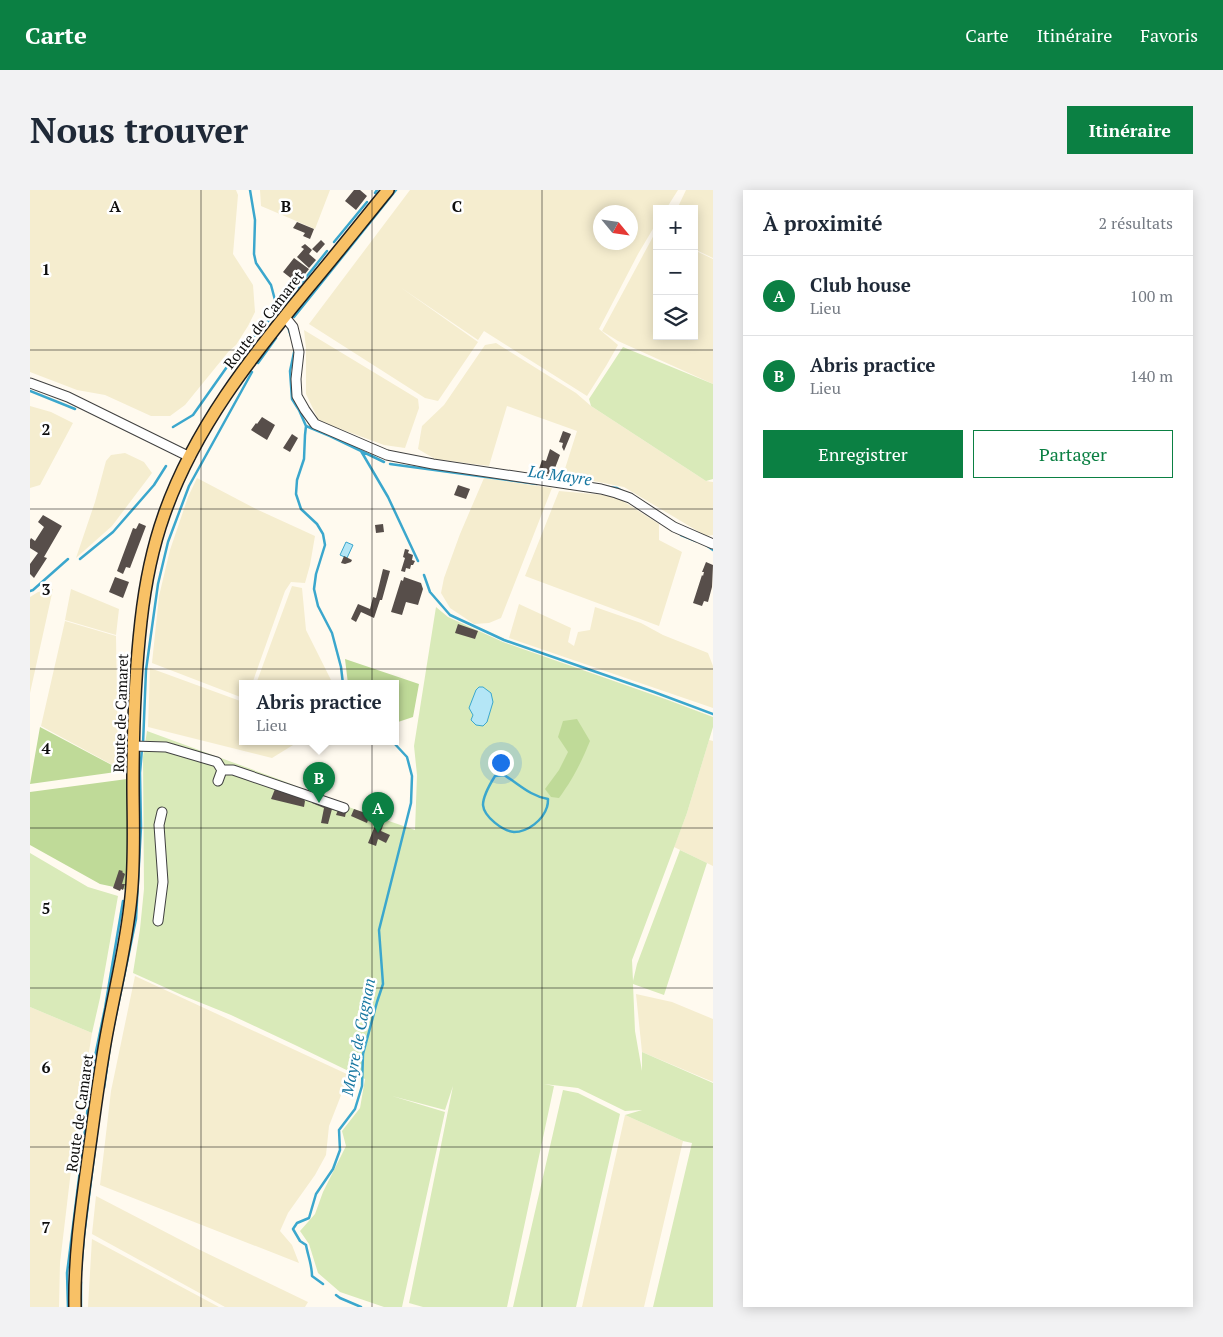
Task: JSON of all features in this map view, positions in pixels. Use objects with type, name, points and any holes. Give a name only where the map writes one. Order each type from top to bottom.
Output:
[{"type":"main road","name":"Route de Camaret","points":[[74,1307],[74,1276],[84,1182],[131,896],[136,674],[141,619],[157,536],[164,514],[190,457],[225,396],[248,363],[388,190]]},
{"type":"street","points":[[278,326],[293,327],[300,352],[296,379],[298,396],[304,410],[315,424],[387,455],[616,493],[630,498],[674,527],[713,544]]},
{"type":"street","points":[[30,384],[68,396],[190,457]]},
{"type":"street","points":[[133,746],[166,748],[217,762],[222,770]]},
{"type":"street","points":[[218,781],[222,770]]},
{"type":"street","points":[[222,770],[232,770],[344,808]]},
{"type":"street","points":[[158,921],[163,882],[159,825],[162,812]]},
{"type":"shaded area","points":[[30,190],[236,190],[238,195],[233,254],[253,285],[255,312],[236,345],[185,405],[170,416],[151,416],[105,395],[77,390],[30,372]]},
{"type":"shaded area","points":[[260,190],[330,190],[315,229],[261,206]]},
{"type":"shaded area","points":[[410,190],[678,190],[669,205],[653,205],[653,229],[599,329],[618,345],[587,396],[484,331],[478,340],[400,287],[478,342],[438,401],[425,398],[309,324]]},
{"type":"shaded area","points":[[686,190],[713,190],[713,258],[698,251],[698,205],[679,205]]},
{"type":"shaded area","points":[[653,237],[653,340],[698,340],[698,252],[713,259],[713,384],[618,341],[602,331]]},
{"type":"shaded area","points":[[304,330],[418,399],[419,408],[405,448],[384,445],[319,421],[306,394]]},
{"type":"shaded area","points":[[496,343],[576,393],[591,406],[706,481],[713,482],[713,535],[706,536],[624,487],[563,475],[577,431],[507,406],[489,466],[435,459],[418,449],[422,426],[444,405],[485,345]]},
{"type":"shaded area","points":[[30,406],[51,412],[73,423],[40,485],[30,488]]},
{"type":"shaded area","points":[[125,453],[144,462],[152,473],[112,526],[76,558],[95,502],[106,461],[111,455]]},
{"type":"shaded area","points":[[197,478],[256,509],[315,536],[305,583],[291,582],[285,591],[253,680],[239,680],[239,696],[152,663],[159,596],[170,550],[188,497]]},
{"type":"shaded area","points":[[484,478],[552,488],[501,618],[489,623],[474,624],[450,608],[441,593],[444,578],[460,534]]},
{"type":"shaded area","points":[[559,491],[615,496],[659,524],[659,540],[682,552],[659,626],[525,576]]},
{"type":"shaded area","points":[[292,586],[302,588],[306,630],[331,680],[257,680]]},
{"type":"shaded area","points":[[53,589],[30,693],[30,597],[38,592]]},
{"type":"shaded area","points":[[71,589],[119,609],[116,635],[65,620]]},
{"type":"shaded area","points":[[519,604],[571,628],[568,642],[574,646],[578,632],[590,630],[595,607],[641,623],[663,635],[708,653],[713,666],[713,708],[509,638]]},
{"type":"shaded area","points":[[65,621],[116,636],[118,768],[41,726]]},
{"type":"shaded area","points":[[150,668],[239,701],[239,745],[293,745],[272,758],[148,727]]},
{"type":"shaded area","points":[[709,740],[713,741],[713,866],[674,847],[687,813]]},
{"type":"shaded area","points":[[135,976],[349,1075],[329,1126],[326,1155],[315,1175],[288,1213],[280,1231],[292,1245],[299,1263],[100,1185],[111,1091]]},
{"type":"shaded area","points":[[636,994],[672,1002],[713,1019],[713,1082],[642,1052]]},
{"type":"shaded area","points":[[30,1007],[92,1033],[74,1145],[60,1263],[59,1307],[30,1307]]},
{"type":"shaded area","points":[[625,1115],[683,1141],[644,1307],[582,1307]]},
{"type":"shaded area","points":[[96,1196],[200,1250],[308,1302],[305,1307],[225,1307],[92,1234]]},
{"type":"shaded area","points":[[92,1239],[219,1307],[88,1307]]},
{"type":"green space","points":[[623,347],[713,384],[713,479],[706,481],[591,406],[589,399]]},
{"type":"green space","points":[[436,607],[448,617],[503,642],[713,717],[713,727],[687,813],[632,960],[633,981],[637,964],[680,850],[707,863],[664,995],[633,984],[635,1031],[642,1071],[642,1052],[713,1083],[713,1307],[653,1307],[692,1143],[683,1141],[625,1115],[642,1110],[625,1111],[578,1088],[544,1084],[554,1086],[507,1307],[423,1307],[409,1303],[453,1086],[445,1110],[392,1096],[445,1112],[402,1307],[384,1307],[340,1292],[318,1273],[309,1244],[300,1231],[315,1214],[323,1192],[346,1146],[342,1131],[360,1108],[365,1079],[231,1015],[133,973],[144,889],[143,757],[147,731],[415,830],[417,775],[414,746]]},
{"type":"green space","points":[[345,659],[419,684],[413,717],[399,722],[399,680],[348,680]]},
{"type":"green space","points":[[577,719],[590,741],[564,791],[559,798],[551,797],[545,789],[559,770],[568,752],[558,737],[563,721]]},
{"type":"green space","points":[[40,727],[123,771],[30,784]]},
{"type":"green space","points":[[127,779],[128,890],[100,884],[30,845],[30,792]]},
{"type":"green space","points":[[30,853],[88,887],[118,896],[92,1033],[30,1007]]},
{"type":"green space","points":[[563,1090],[578,1093],[620,1114],[576,1307],[513,1307]]},
{"type":"water","points":[[346,542],[353,545],[347,558],[340,555]]},
{"type":"water","points":[[479,687],[483,687],[491,693],[493,702],[487,722],[483,726],[476,725],[471,720],[473,715],[469,708]]},
{"type":"building","points":[[354,190],[360,190],[367,196],[356,210],[345,201]]},
{"type":"building","points":[[297,222],[314,229],[310,239],[303,236],[305,233],[293,228]]},
{"type":"building","points":[[321,240],[325,244],[317,253],[312,249]]},
{"type":"building","points":[[305,244],[312,250],[309,254],[316,260],[309,268],[297,257],[304,249],[301,247]]},
{"type":"building","points":[[294,258],[309,269],[292,290],[286,286],[292,279],[283,272]]},
{"type":"building","points":[[262,417],[275,425],[267,440],[251,430]]},
{"type":"building","points":[[563,431],[571,434],[564,451],[563,443],[559,442]]},
{"type":"building","points":[[292,434],[298,438],[290,452],[283,448]]},
{"type":"building","points":[[550,449],[560,455],[552,476],[546,473],[544,477],[535,474],[537,470],[542,472],[543,470],[539,469],[542,460],[546,461]]},
{"type":"building","points":[[458,485],[470,489],[466,499],[454,495]]},
{"type":"building","points":[[43,515],[62,526],[44,557],[47,558],[34,578],[30,574],[30,564],[38,553],[30,548],[30,540],[31,538],[35,541],[44,527],[38,522]]},
{"type":"building","points":[[139,523],[146,526],[130,568],[126,567],[123,574],[117,571],[133,528],[136,529]]},
{"type":"building","points":[[383,524],[384,532],[376,533],[375,525]]},
{"type":"building","points":[[405,549],[409,550],[408,553],[413,555],[412,560],[415,561],[410,569],[406,568],[405,572],[401,571],[405,558],[403,557]]},
{"type":"building","points":[[344,556],[352,560],[351,562],[341,563]]},
{"type":"building","points":[[706,562],[713,565],[712,587],[708,602],[704,601],[702,606],[693,603]]},
{"type":"building","points":[[383,569],[390,571],[382,600],[380,600],[374,618],[361,612],[356,622],[351,619],[358,604],[370,609],[373,597],[376,598]]},
{"type":"building","points":[[115,577],[129,582],[123,598],[109,592]]},
{"type":"building","points":[[404,577],[421,583],[423,589],[418,605],[406,602],[402,615],[391,612],[401,580],[403,581]]},
{"type":"building","points":[[458,624],[478,631],[475,639],[455,633]]},
{"type":"building","points":[[275,789],[302,797],[305,801],[304,807],[271,799]]},
{"type":"building","points":[[313,798],[326,803],[332,809],[328,824],[321,823],[324,808],[312,803]]},
{"type":"building","points":[[354,809],[385,820],[381,831],[390,835],[386,843],[378,839],[376,846],[368,843],[376,823],[368,820],[367,823],[351,816]]},
{"type":"building","points":[[338,810],[346,812],[345,817],[336,815]]},
{"type":"building","points":[[119,870],[125,874],[122,884],[125,884],[123,890],[121,889],[120,891],[113,888]]},
{"type":"waterway","points":[[250,190],[255,220],[254,254],[256,263],[271,285],[279,309]]},
{"type":"waterway","points":[[294,317],[396,190]]},
{"type":"waterway","name":"Mayre de Cagnan","points":[[334,242],[367,202]]},
{"type":"waterway","name":"Mayre de Cagnan","points":[[280,308],[327,251]]},
{"type":"waterway","points":[[173,427],[193,415],[229,364],[280,308]]},
{"type":"waterway","name":"Mayre de Cagnan","points":[[287,324],[291,336]]},
{"type":"waterway","points":[[258,363],[276,338]]},
{"type":"waterway","name":"Mayre de Cagnan","points":[[295,348],[290,371],[292,399],[306,426],[304,459],[297,480],[296,494],[301,509],[317,524],[323,534],[325,545],[316,574],[314,589],[318,606],[332,633],[343,680]]},
{"type":"waterway","points":[[143,744],[146,670],[158,584],[168,542],[189,486],[252,372]]},
{"type":"waterway","points":[[30,391],[75,409]]},
{"type":"waterway","name":"La Mayre","points":[[306,426],[384,462]]},
{"type":"waterway","points":[[361,451],[388,497],[418,561]]},
{"type":"waterway","name":"La Mayre","points":[[390,464],[537,484]]},
{"type":"waterway","points":[[80,559],[113,532],[154,485],[166,466]]},
{"type":"waterway","points":[[608,487],[617,488],[624,492]]},
{"type":"waterway","name":"La Mayre","points":[[681,535],[696,541]]},
{"type":"waterway","name":"La Mayre","points":[[706,545],[713,550]]},
{"type":"waterway","points":[[30,591],[68,559]]},
{"type":"waterway","points":[[424,575],[430,592],[450,615],[504,640],[713,714]]},
{"type":"waterway","name":"Mayre de Cagnan","points":[[323,1284],[312,1276],[306,1245],[300,1241],[293,1229],[297,1223],[309,1218],[316,1194],[333,1169],[340,1150],[339,1130],[355,1109],[362,1086],[363,1054],[383,984],[379,930],[411,803],[412,776],[407,757],[396,745]]},
{"type":"waterway","points":[[104,1088],[111,1039],[136,919],[141,827],[140,773],[142,749]]},
{"type":"waterway","points":[[504,775],[530,792],[548,799],[545,812],[530,828],[514,832],[510,831],[490,819],[484,810],[484,798],[487,790],[495,776],[504,775]]},
{"type":"waterway","points":[[68,1307],[67,1273],[93,1066],[123,901]]},
{"type":"waterway","points":[[81,1271],[98,1125]]},
{"type":"waterway","points":[[81,1282],[81,1307]]},
{"type":"waterway","name":"Mayre de Cagnan","points":[[336,1295],[361,1307]]},
{"type":"place","name":"Abris practice","points":[[319,803]]},
{"type":"place","name":"Club house","points":[[378,833]]}]
